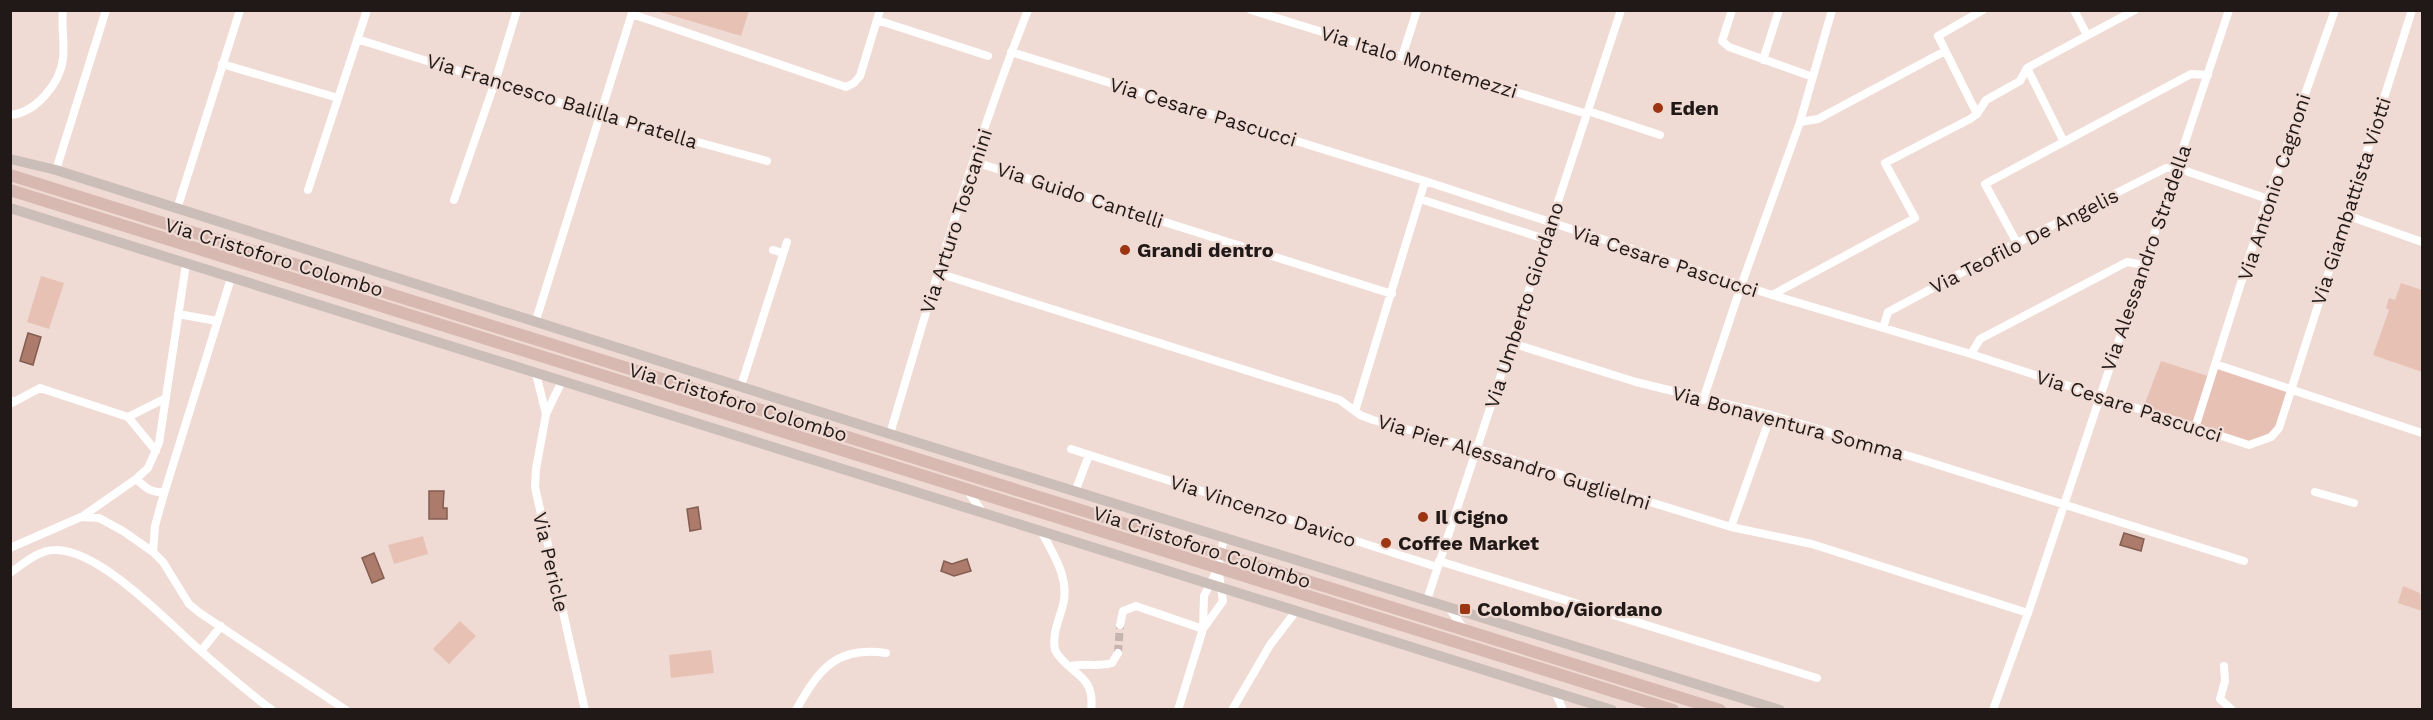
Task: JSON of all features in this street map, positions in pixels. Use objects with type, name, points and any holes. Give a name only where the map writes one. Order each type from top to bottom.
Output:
[{"type":"main road","name":"Via Cristoforo Colombo","points":[[10,175],[1720,710]]},
{"type":"main road","name":"Via Cristoforo Colombo","points":[[10,190],[1673,710]]},
{"type":"street","points":[[10,114],[28,110],[42,98],[59,74],[63,57],[63,10]]},
{"type":"street","points":[[56,170],[106,10]]},
{"type":"street","points":[[177,209],[240,10]]},
{"type":"street","points":[[308,190],[367,10]]},
{"type":"street","points":[[454,200],[517,10]]},
{"type":"street","points":[[536,320],[633,12],[846,87],[860,76],[880,10]]},
{"type":"street","name":"Via Arturo Toscanini","points":[[890,434],[938,273],[1011,52],[1028,10]]},
{"type":"street","name":"Via Italo Montemezzi","points":[[1251,10],[1660,135]]},
{"type":"street","points":[[1402,57],[1417,10]]},
{"type":"street","name":"Via Umberto Giordano","points":[[1426,600],[1478,449],[1621,10]]},
{"type":"street","points":[[1732,10],[1722,41],[1729,47],[1813,77]]},
{"type":"street","points":[[1763,60],[1779,10]]},
{"type":"street","points":[[1703,400],[1800,122],[1832,10]]},
{"type":"street","points":[[1977,114],[1938,36],[1983,10]]},
{"type":"street","points":[[2074,10],[2087,35]]},
{"type":"street","points":[[1772,296],[1915,219],[1885,163],[1977,114],[1986,100],[2020,81],[2027,68],[2135,10]]},
{"type":"street","name":"Via Alessandro Stradella","points":[[1993,710],[2028,613],[2229,10]]},
{"type":"street","name":"Via Antonio Cagnoni","points":[[2195,428],[2268,199],[2335,10]]},
{"type":"street","name":"Via Giambattista Viotti","points":[[2291,391],[2412,10]]},
{"type":"street","points":[[877,20],[988,56]]},
{"type":"street","name":"Via Francesco Balilla Pratella","points":[[357,39],[602,116],[768,161]]},
{"type":"street","points":[[1800,122],[1818,119],[1945,51]]},
{"type":"street","name":"Via Cesare Pascucci","points":[[1011,52],[1425,181],[1772,296],[1971,354],[2099,398],[2249,445],[2271,437],[2279,428],[2291,391]]},
{"type":"street","points":[[222,64],[338,98]]},
{"type":"street","points":[[2027,68],[2064,142]]},
{"type":"street","points":[[2017,243],[1985,184],[2192,74],[2208,75]]},
{"type":"street","name":"Via Cristoforo Colombo","points":[[10,159],[56,170],[1075,492],[1780,710]]},
{"type":"street","name":"Via Guido Cantelli","points":[[975,162],[1392,294]]},
{"type":"street","name":"Via Teofilo De Angelis","points":[[1883,328],[1888,312],[2017,243],[2166,168],[2177,168]]},
{"type":"street","points":[[2177,168],[2268,199]]},
{"type":"street","points":[[1354,411],[1425,181]]},
{"type":"street","name":"Via Cesare Pascucci","points":[[1420,199],[1545,239]]},
{"type":"street","name":"Via Cristoforo Colombo","points":[[10,208],[1555,692],[1589,707],[1612,710]]},
{"type":"street","points":[[2346,215],[2422,242]]},
{"type":"street","points":[[741,386],[787,242]]},
{"type":"street","points":[[773,250],[783,253]]},
{"type":"street","points":[[1971,354],[1980,339],[2127,262],[2144,265]]},
{"type":"street","points":[[10,548],[81,517],[148,468],[159,443],[186,264]]},
{"type":"street","name":"Via Pier Alessandro Guglielmi","points":[[938,273],[1342,400],[1354,411],[1373,420],[1478,449],[1731,527],[1812,544],[2028,613]]},
{"type":"street","points":[[153,552],[155,526],[164,492],[231,278]]},
{"type":"street","points":[[178,314],[218,321]]},
{"type":"street","name":"Via Bonaventura Somma","points":[[1511,343],[1636,382],[1771,415],[1916,458],[2244,561]]},
{"type":"street","points":[[2215,364],[2422,433]]},
{"type":"street","name":"Via Pericle","points":[[536,374],[546,414]]},
{"type":"street","name":"Via Pericle","points":[[562,381],[546,414],[535,487],[585,710]]},
{"type":"street","points":[[11,404],[40,388],[128,417],[156,451]]},
{"type":"street","points":[[128,417],[166,398]]},
{"type":"street","points":[[1731,527],[1771,415]]},
{"type":"street","name":"Via Vincenzo Davico","points":[[1071,449],[1438,564],[1817,678]]},
{"type":"street","points":[[1075,492],[1089,455]]},
{"type":"street","points":[[136,479],[154,493],[164,492]]},
{"type":"street","points":[[966,488],[983,513]]},
{"type":"street","points":[[2315,492],[2354,503]]},
{"type":"street","points":[[81,517],[99,518],[153,552],[163,562],[189,604],[346,710]]},
{"type":"street","points":[[1041,531],[1065,582],[1064,603],[1056,628],[1054,645],[1058,655],[1088,684],[1092,695],[1091,710]]},
{"type":"street","points":[[1203,629],[1223,603],[1223,588],[1218,568],[1224,538]]},
{"type":"street","points":[[10,573],[39,554],[52,550],[67,551],[95,564],[141,596],[201,651],[272,710]]},
{"type":"street","points":[[1178,710],[1203,629],[1203,598],[1218,568]]},
{"type":"street","points":[[1120,625],[1123,611],[1136,606],[1203,629]]},
{"type":"street","points":[[1449,609],[1465,630]]},
{"type":"street","points":[[1232,710],[1270,645],[1296,611]]},
{"type":"street","points":[[201,651],[221,626]]},
{"type":"street","points":[[796,710],[808,687],[824,668],[836,659],[865,650],[886,653]]},
{"type":"street","points":[[1071,666],[1080,664],[1103,666],[1112,663],[1118,653]]},
{"type":"street","points":[[2224,666],[2225,681],[2220,699],[2232,710]]},
{"type":"street","points":[[1555,692],[1563,710]]},
{"type":"shaded area","points":[[657,11],[749,11],[741,36]]},
{"type":"shaded area","points":[[41,276],[64,283],[49,329],[27,322]]},
{"type":"shaded area","points":[[2401,283],[2422,290],[2422,372],[2373,355],[2389,310],[2386,308],[2389,298],[2395,300]]},
{"type":"shaded area","points":[[28,333],[41,337],[33,365],[20,361]]},
{"type":"shaded area","points":[[2161,361],[2211,377],[2215,364],[2291,391],[2279,428],[2249,445],[2142,411]]},
{"type":"shaded area","points":[[429,491],[444,491],[443,508],[447,508],[447,519],[429,519]]},
{"type":"shaded area","points":[[698,507],[701,529],[690,531],[687,509]]},
{"type":"shaded area","points":[[2124,533],[2144,539],[2141,551],[2120,545]]},
{"type":"shaded area","points":[[423,536],[428,554],[394,564],[388,545]]},
{"type":"shaded area","points":[[374,553],[384,578],[372,583],[362,558]]},
{"type":"shaded area","points":[[967,559],[971,571],[954,576],[941,571],[944,561],[952,564]]},
{"type":"shaded area","points":[[2403,586],[2420,593],[2422,611],[2398,603]]},
{"type":"shaded area","points":[[460,621],[476,636],[449,664],[433,649]]},
{"type":"shaded area","points":[[711,650],[714,673],[671,678],[669,655]]},
{"type":"tunnel","points":[[1118,653],[1120,625]]},
{"type":"place","name":"Eden","points":[[1658,108]]},
{"type":"place","name":"Grandi dentro","points":[[1125,250]]},
{"type":"place","name":"Il Cigno","points":[[1423,517]]},
{"type":"place","name":"Coffee Market","points":[[1386,543]]},
{"type":"place","name":"Colombo/Giordano","points":[[1465,609]]}]
